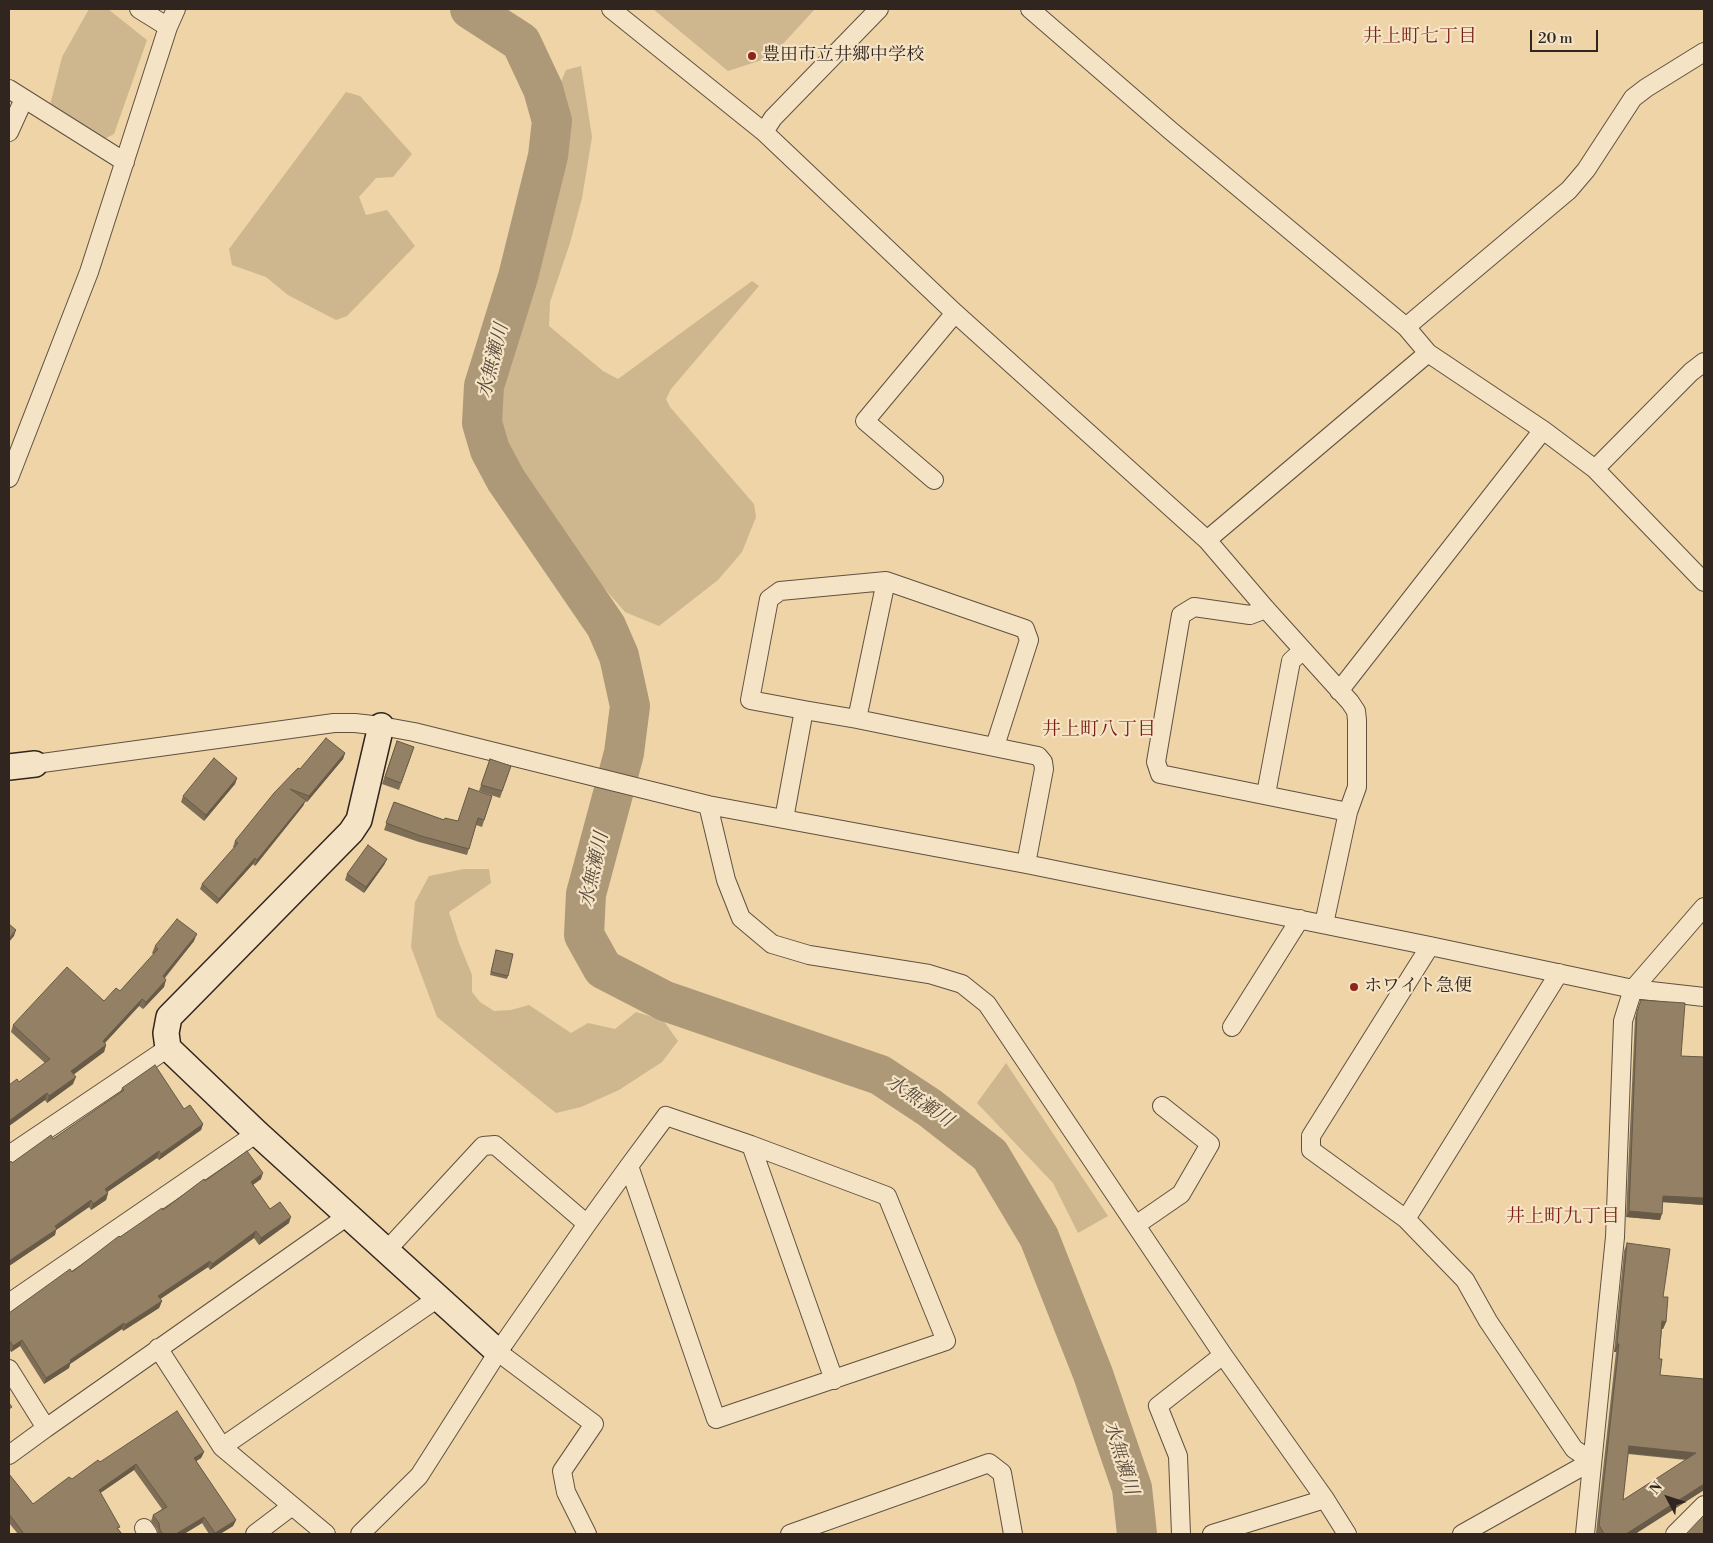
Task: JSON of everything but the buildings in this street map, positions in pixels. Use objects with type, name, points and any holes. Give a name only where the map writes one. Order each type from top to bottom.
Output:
[{"type":"street","points":[[139,9],[168,27]]},
{"type":"street","points":[[9,478],[89,272],[168,27],[176,9]]},
{"type":"street","points":[[611,9],[764,132],[955,313],[1207,540],[1356,711],[1357,787],[1348,812],[1324,924]]},
{"type":"street","points":[[764,132],[773,118],[880,9]]},
{"type":"street","points":[[1030,9],[1171,132],[1406,327],[1428,353],[1542,430],[1595,469],[1703,578]]},
{"type":"street","points":[[1406,327],[1569,190],[1586,170],[1634,98],[1646,88],[1704,52]]},
{"type":"street","points":[[9,89],[125,162]]},
{"type":"street","points":[[9,132],[24,100]]},
{"type":"street","points":[[934,480],[865,421],[955,313]]},
{"type":"street","points":[[1207,540],[1428,353]]},
{"type":"street","points":[[1595,469],[1691,372],[1704,362]]},
{"type":"street","points":[[1339,691],[1542,430]]},
{"type":"street","points":[[857,719],[886,581]]},
{"type":"street","points":[[994,746],[1029,640],[1025,629],[886,581],[780,591],[769,599],[750,700],[857,719],[1038,756],[1043,762],[1044,769],[1026,864]]},
{"type":"street","points":[[1266,609],[1250,614],[1194,607],[1181,615],[1156,762],[1160,774],[1348,812]]},
{"type":"street","points":[[1266,794],[1291,661],[1304,650]]},
{"type":"street","points":[[784,819],[804,710]]},
{"type":"street","points":[[9,768],[334,723],[381,726],[414,732],[708,805],[1026,864],[1633,989],[1704,998]]},
{"type":"street","points":[[381,726],[360,820],[352,832],[169,1017],[166,1033],[168,1048],[257,1133],[498,1352],[594,1424],[562,1471],[566,1492],[587,1534]]},
{"type":"street","points":[[708,805],[726,880],[742,918],[772,944],[809,955],[929,974],[962,984],[987,1004],[1223,1355],[1325,1499],[1347,1534]]},
{"type":"street","points":[[1585,1534],[1615,1237],[1623,1021],[1633,989],[1704,907]]},
{"type":"street","points":[[1232,1027],[1300,919]]},
{"type":"street","points":[[1430,946],[1311,1136],[1311,1150],[1406,1219],[1465,1280],[1488,1321],[1574,1449],[1592,1461]]},
{"type":"street","points":[[1406,1219],[1558,973]]},
{"type":"street","points":[[9,1155],[168,1048]]},
{"type":"street","points":[[1136,1225],[1181,1194],[1210,1144],[1162,1106]]},
{"type":"street","points":[[360,1534],[419,1476],[498,1352],[587,1224],[629,1166],[666,1116],[751,1145],[887,1196],[946,1341],[716,1419],[629,1166]]},
{"type":"street","points":[[9,1302],[257,1133]]},
{"type":"street","points":[[387,1250],[483,1146],[495,1145],[587,1224]]},
{"type":"street","points":[[751,1145],[834,1380]]},
{"type":"street","points":[[9,1456],[158,1348],[349,1215]]},
{"type":"street","points":[[222,1447],[438,1298]]},
{"type":"street","points":[[158,1348],[222,1447],[326,1534]]},
{"type":"street","points":[[1181,1534],[1178,1456],[1158,1406],[1223,1355]]},
{"type":"street","points":[[9,1369],[46,1428]]},
{"type":"street","points":[[1462,1534],[1592,1461]]},
{"type":"street","points":[[795,1533],[989,1463],[1002,1473],[1013,1534]]},
{"type":"street","points":[[1212,1534],[1325,1499]]},
{"type":"street","points":[[255,1534],[292,1506]]},
{"type":"street","points":[[1675,1534],[1704,1506]]},
{"type":"shaded area","points":[[89,9],[108,9],[147,40],[114,134],[102,140],[50,105],[62,57]]},
{"type":"shaded area","points":[[653,9],[815,9],[771,57],[728,71]]},
{"type":"shaded area","points":[[581,66],[592,137],[582,198],[570,243],[550,302],[549,326],[603,371],[618,379],[752,281],[759,286],[671,389],[666,399],[670,407],[754,504],[756,517],[742,552],[718,580],[659,626],[625,612],[572,551],[531,495],[493,435],[493,390],[546,203],[556,155],[557,91],[566,70]]},
{"type":"shaded area","points":[[346,92],[360,96],[412,154],[393,177],[376,178],[359,197],[366,215],[387,210],[415,246],[347,316],[336,320],[288,295],[266,277],[232,265],[229,249]]},
{"type":"shaded area","points":[[464,869],[489,869],[491,883],[449,912],[472,975],[472,992],[480,1002],[494,1011],[511,1010],[529,1005],[571,1033],[588,1023],[615,1029],[636,1012],[663,1020],[678,1041],[662,1062],[619,1090],[581,1107],[556,1113],[437,1017],[411,947],[415,902],[429,876]]},
{"type":"shaded area","points":[[1006,1063],[1108,1216],[1078,1233],[1053,1183],[977,1103]]},
{"type":"waterway","name":"水無瀬川","points":[[470,9],[521,42],[543,89],[552,121],[548,156],[518,277],[484,386],[482,423],[490,450],[506,480],[606,626],[619,656],[630,706],[624,753],[586,894],[584,935],[603,969],[665,1001],[880,1075],[930,1108],[990,1155],[1039,1237],[1093,1374],[1132,1488],[1137,1534]]},
{"type":"place","name":"豊田市立井郷中学校","points":[[752,56]]},
{"type":"place","name":"ホワイト急便","points":[[1354,987]]},
{"type":"district","name":"井上町七丁目","points":[[1420,37]]},
{"type":"district","name":"井上町八丁目","points":[[1099,730]]},
{"type":"district","name":"井上町九丁目","points":[[1563,1217]]}]
